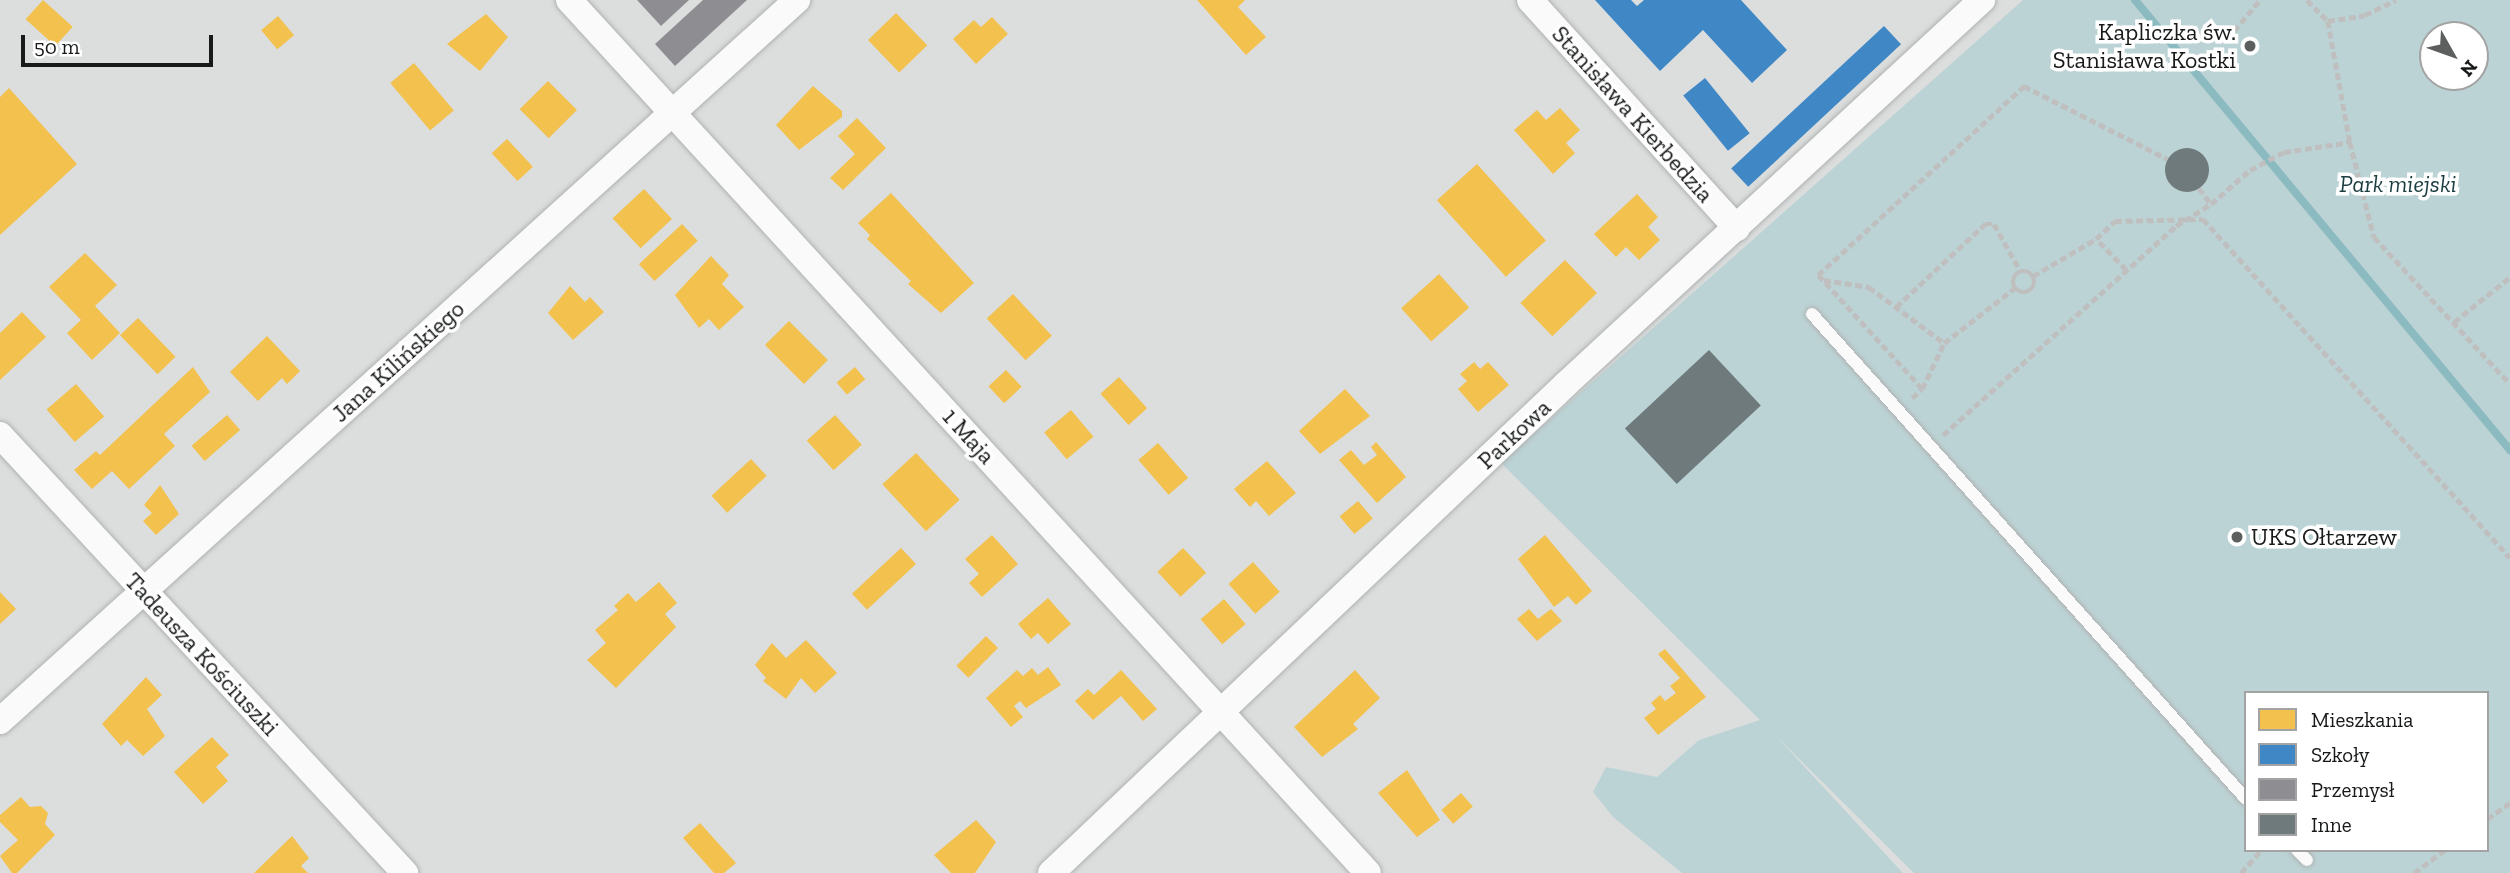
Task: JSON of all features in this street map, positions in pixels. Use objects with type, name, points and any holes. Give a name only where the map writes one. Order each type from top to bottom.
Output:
[{"type":"street","name":"1 Maja","points":[[569,0],[1368,873]]},
{"type":"street","name":"Jana Kilińskiego","points":[[0,721],[142,589],[675,114],[797,0]]},
{"type":"street","name":"Stanisława Kierbedzia","points":[[1530,0],[1737,228]]},
{"type":"street","name":"Parkowa","points":[[1051,873],[1982,0]]},
{"type":"street","name":"Tadeusza Kościuszki","points":[[0,435],[405,873]]},
{"type":"lane","points":[[1812,314],[2244,797]]},
{"type":"lane","points":[[2299,852],[2307,860]]},
{"type":"path","points":[[2227,39],[2260,0]]},
{"type":"path","points":[[2307,0],[2328,21],[2350,142],[2374,237],[2510,384]]},
{"type":"path","points":[[2328,21],[2365,15],[2396,0]]},
{"type":"path","points":[[1922,389],[1818,275],[2024,86],[2167,159]]},
{"type":"path","points":[[1930,447],[2126,270],[2259,164],[2277,154],[2350,142]]},
{"type":"path","points":[[2199,188],[2211,204]]},
{"type":"path","points":[[1898,411],[1922,389],[1944,343],[2015,288],[2030,291],[2033,276],[2096,239],[2115,221],[2203,219],[2510,557]]},
{"type":"path","points":[[1896,307],[1985,224],[1994,224],[2021,272],[2033,276]]},
{"type":"path","points":[[2096,239],[2126,270]]},
{"type":"path","points":[[2015,288],[2014,279],[2021,272]]},
{"type":"path","points":[[2454,322],[2510,276]]},
{"type":"path","points":[[1822,280],[1869,287],[1944,343]]},
{"type":"path","points":[[2489,819],[2510,803]]},
{"type":"path","points":[[2241,873],[2259,852]]},
{"type":"path","points":[[2414,873],[2442,852]]},
{"type":"green space","name":"Park miejski","points":[[2023,0],[2510,0],[2510,873],[1914,873],[1776,736],[1903,873],[1682,873],[1613,817],[1593,792],[1606,767],[1657,777],[1699,740],[1760,720],[1501,463]]},
{"type":"building: Mieszkania","points":[[43,0],[73,27],[55,46],[26,19]]},
{"type":"building: Mieszkania","points":[[1197,0],[1245,0],[1238,7],[1266,37],[1246,55]]},
{"type":"building: Mieszkania","points":[[896,13],[927,45],[899,72],[868,40]]},
{"type":"building: Mieszkania","points":[[486,14],[508,37],[480,71],[447,44]]},
{"type":"building: Mieszkania","points":[[278,16],[294,35],[277,49],[261,30]]},
{"type":"building: Mieszkania","points":[[992,17],[1008,34],[976,64],[953,39],[974,20],[981,27]]},
{"type":"building: Mieszkania","points":[[414,63],[454,110],[430,130],[390,83]]},
{"type":"building: Mieszkania","points":[[548,81],[577,110],[549,138],[520,109]]},
{"type":"building: Mieszkania","points":[[813,86],[842,111],[842,117],[799,150],[776,125]]},
{"type":"building: Mieszkania","points":[[9,88],[77,164],[0,235],[0,97]]},
{"type":"building: Mieszkania","points":[[1560,108],[1580,130],[1566,143],[1575,153],[1553,174],[1514,130],[1537,110],[1546,120]]},
{"type":"building: Mieszkania","points":[[857,118],[886,148],[843,190],[830,178],[855,154],[838,136]]},
{"type":"building: Mieszkania","points":[[507,139],[533,167],[518,181],[492,153]]},
{"type":"building: Mieszkania","points":[[1477,164],[1546,241],[1506,277],[1437,200]]},
{"type":"building: Mieszkania","points":[[644,189],[672,219],[641,248],[613,218]]},
{"type":"building: Mieszkania","points":[[891,193],[974,283],[941,313],[908,284],[911,281],[867,239],[870,235],[858,223]]},
{"type":"building: Mieszkania","points":[[1637,194],[1658,217],[1648,227],[1660,240],[1639,260],[1626,247],[1616,257],[1594,234]]},
{"type":"building: Mieszkania","points":[[682,224],[698,241],[655,281],[639,264]]},
{"type":"building: Mieszkania","points":[[85,253],[117,285],[95,306],[120,333],[92,360],[67,333],[81,320],[49,287]]},
{"type":"building: Mieszkania","points":[[711,256],[729,275],[722,284],[744,307],[719,330],[709,319],[699,328],[675,295]]},
{"type":"building: Mieszkania","points":[[1565,260],[1597,293],[1552,336],[1520,303]]},
{"type":"building: Mieszkania","points":[[1439,274],[1469,307],[1431,342],[1401,308]]},
{"type":"building: Mieszkania","points":[[570,286],[585,302],[590,297],[604,312],[573,340],[548,313]]},
{"type":"building: Mieszkania","points":[[1013,294],[1052,336],[1026,360],[987,319]]},
{"type":"building: Mieszkania","points":[[22,312],[46,337],[0,380],[0,333]]},
{"type":"building: Mieszkania","points":[[138,318],[176,357],[158,374],[120,335]]},
{"type":"building: Mieszkania","points":[[789,321],[828,360],[804,384],[765,345]]},
{"type":"building: Mieszkania","points":[[267,336],[300,371],[287,384],[282,378],[258,401],[230,372]]},
{"type":"building: Mieszkania","points":[[1474,362],[1480,369],[1488,362],[1509,385],[1478,412],[1458,389],[1467,381],[1460,374]]},
{"type":"building: Mieszkania","points":[[193,367],[210,392],[164,434],[175,446],[129,489],[112,471],[92,489],[74,470],[96,451],[100,455]]},
{"type":"building: Mieszkania","points":[[855,367],[865,379],[847,395],[837,382]]},
{"type":"building: Mieszkania","points":[[1006,370],[1022,387],[1004,403],[988,386]]},
{"type":"building: Mieszkania","points":[[1119,377],[1147,408],[1129,425],[1100,394]]},
{"type":"building: Mieszkania","points":[[76,384],[104,416],[75,442],[47,410]]},
{"type":"building: Mieszkania","points":[[1345,389],[1370,416],[1320,454],[1299,431]]},
{"type":"building: Mieszkania","points":[[1071,410],[1093,437],[1067,459],[1044,432]]},
{"type":"building: Mieszkania","points":[[227,415],[240,430],[205,461],[192,446]]},
{"type":"building: Mieszkania","points":[[835,415],[862,445],[834,470],[807,440]]},
{"type":"building: Mieszkania","points":[[1376,442],[1406,477],[1377,503],[1339,460],[1351,450],[1364,465],[1377,455],[1371,447]]},
{"type":"building: Mieszkania","points":[[1158,443],[1188,478],[1169,495],[1138,460]]},
{"type":"building: Mieszkania","points":[[916,453],[960,500],[926,531],[882,484]]},
{"type":"building: Mieszkania","points":[[751,459],[767,476],[727,513],[712,496]]},
{"type":"building: Mieszkania","points":[[1267,461],[1296,493],[1269,516],[1256,501],[1250,507],[1234,489]]},
{"type":"building: Mieszkania","points":[[160,485],[179,514],[156,535],[143,521],[152,513],[144,505]]},
{"type":"building: Mieszkania","points":[[1358,501],[1373,519],[1354,534],[1340,516]]},
{"type":"building: Mieszkania","points":[[992,535],[1018,564],[982,597],[969,583],[979,574],[965,559]]},
{"type":"building: Mieszkania","points":[[1545,535],[1592,591],[1576,605],[1568,596],[1554,607],[1518,559]]},
{"type":"building: Mieszkania","points":[[901,548],[916,564],[867,610],[852,594]]},
{"type":"building: Mieszkania","points":[[1183,548],[1206,573],[1181,597],[1157,572]]},
{"type":"building: Mieszkania","points":[[1253,562],[1280,592],[1255,614],[1228,584]]},
{"type":"building: Mieszkania","points":[[659,582],[677,603],[665,614],[676,627],[616,688],[587,660],[606,643],[595,630],[618,610],[614,606],[628,593],[636,602]]},
{"type":"building: Mieszkania","points":[[0,592],[16,609],[0,624]]},
{"type":"building: Mieszkania","points":[[1048,598],[1071,624],[1048,644],[1038,633],[1031,639],[1018,624]]},
{"type":"building: Mieszkania","points":[[1224,599],[1246,624],[1222,644],[1201,619]]},
{"type":"building: Mieszkania","points":[[1529,609],[1538,619],[1551,609],[1562,621],[1537,641],[1517,619]]},
{"type":"building: Mieszkania","points":[[986,636],[998,648],[968,678],[956,666]]},
{"type":"building: Mieszkania","points":[[806,640],[837,673],[815,693],[801,678],[786,699],[763,681],[766,678],[755,665],[772,643],[786,658]]},
{"type":"building: Mieszkania","points":[[1665,649],[1706,697],[1658,735],[1644,718],[1656,709],[1651,703],[1660,695],[1665,701],[1676,693],[1670,686],[1680,678],[1658,654]]},
{"type":"building: Mieszkania","points":[[1048,667],[1061,685],[1026,708],[1020,701],[1014,706],[1023,717],[1011,727],[986,698],[1017,670],[1023,676],[1032,668],[1038,675]]},
{"type":"building: Mieszkania","points":[[1121,670],[1157,709],[1143,721],[1121,696],[1093,720],[1075,701],[1088,689],[1094,695]]},
{"type":"building: Mieszkania","points":[[1355,670],[1380,698],[1353,724],[1358,729],[1322,757],[1294,727]]},
{"type":"building: Mieszkania","points":[[146,677],[162,695],[147,709],[165,736],[143,756],[127,740],[121,746],[102,724]]},
{"type":"building: Mieszkania","points":[[212,737],[229,755],[216,767],[228,781],[203,804],[174,772]]},
{"type":"building: Mieszkania","points":[[1407,770],[1440,820],[1417,837],[1378,793]]},
{"type":"building: Mieszkania","points":[[1461,793],[1473,807],[1453,824],[1441,810]]},
{"type":"building: Mieszkania","points":[[21,797],[30,807],[41,806],[48,813],[45,824],[55,835],[17,873],[12,873],[0,856],[18,840],[0,822],[0,815]]},
{"type":"building: Mieszkania","points":[[976,820],[996,842],[975,873],[951,873],[934,855]]},
{"type":"building: Mieszkania","points":[[700,823],[736,863],[724,873],[714,873],[683,838]]},
{"type":"building: Mieszkania","points":[[292,836],[309,858],[301,866],[308,873],[254,873]]},
{"type":"building: Szkoły","points":[[1595,0],[1631,0],[1637,6],[1644,0],[1741,0],[1787,50],[1752,83],[1703,30],[1660,71]]},
{"type":"building: Szkoły","points":[[1884,26],[1901,44],[1748,187],[1731,169]]},
{"type":"building: Szkoły","points":[[1705,78],[1750,133],[1728,151],[1683,96]]},
{"type":"building: Przemysł","points":[[637,0],[689,0],[661,26]]},
{"type":"building: Przemysł","points":[[703,0],[747,0],[675,66],[655,44]]},
{"type":"building: Inne","points":[[2187,148],[2203,154],[2209,170],[2203,186],[2187,192],[2171,186],[2165,170],[2171,154]]},
{"type":"building: Inne","points":[[1709,350],[1761,406],[1677,484],[1625,428]]},
{"type":"waterway","points":[[2135,0],[2510,450]]},
{"type":"place","name":"Kapliczka św. Stanisława Kostki","points":[[2250,46]]},
{"type":"place","name":"UKS Ołtarzew","points":[[2237,537]]}]
